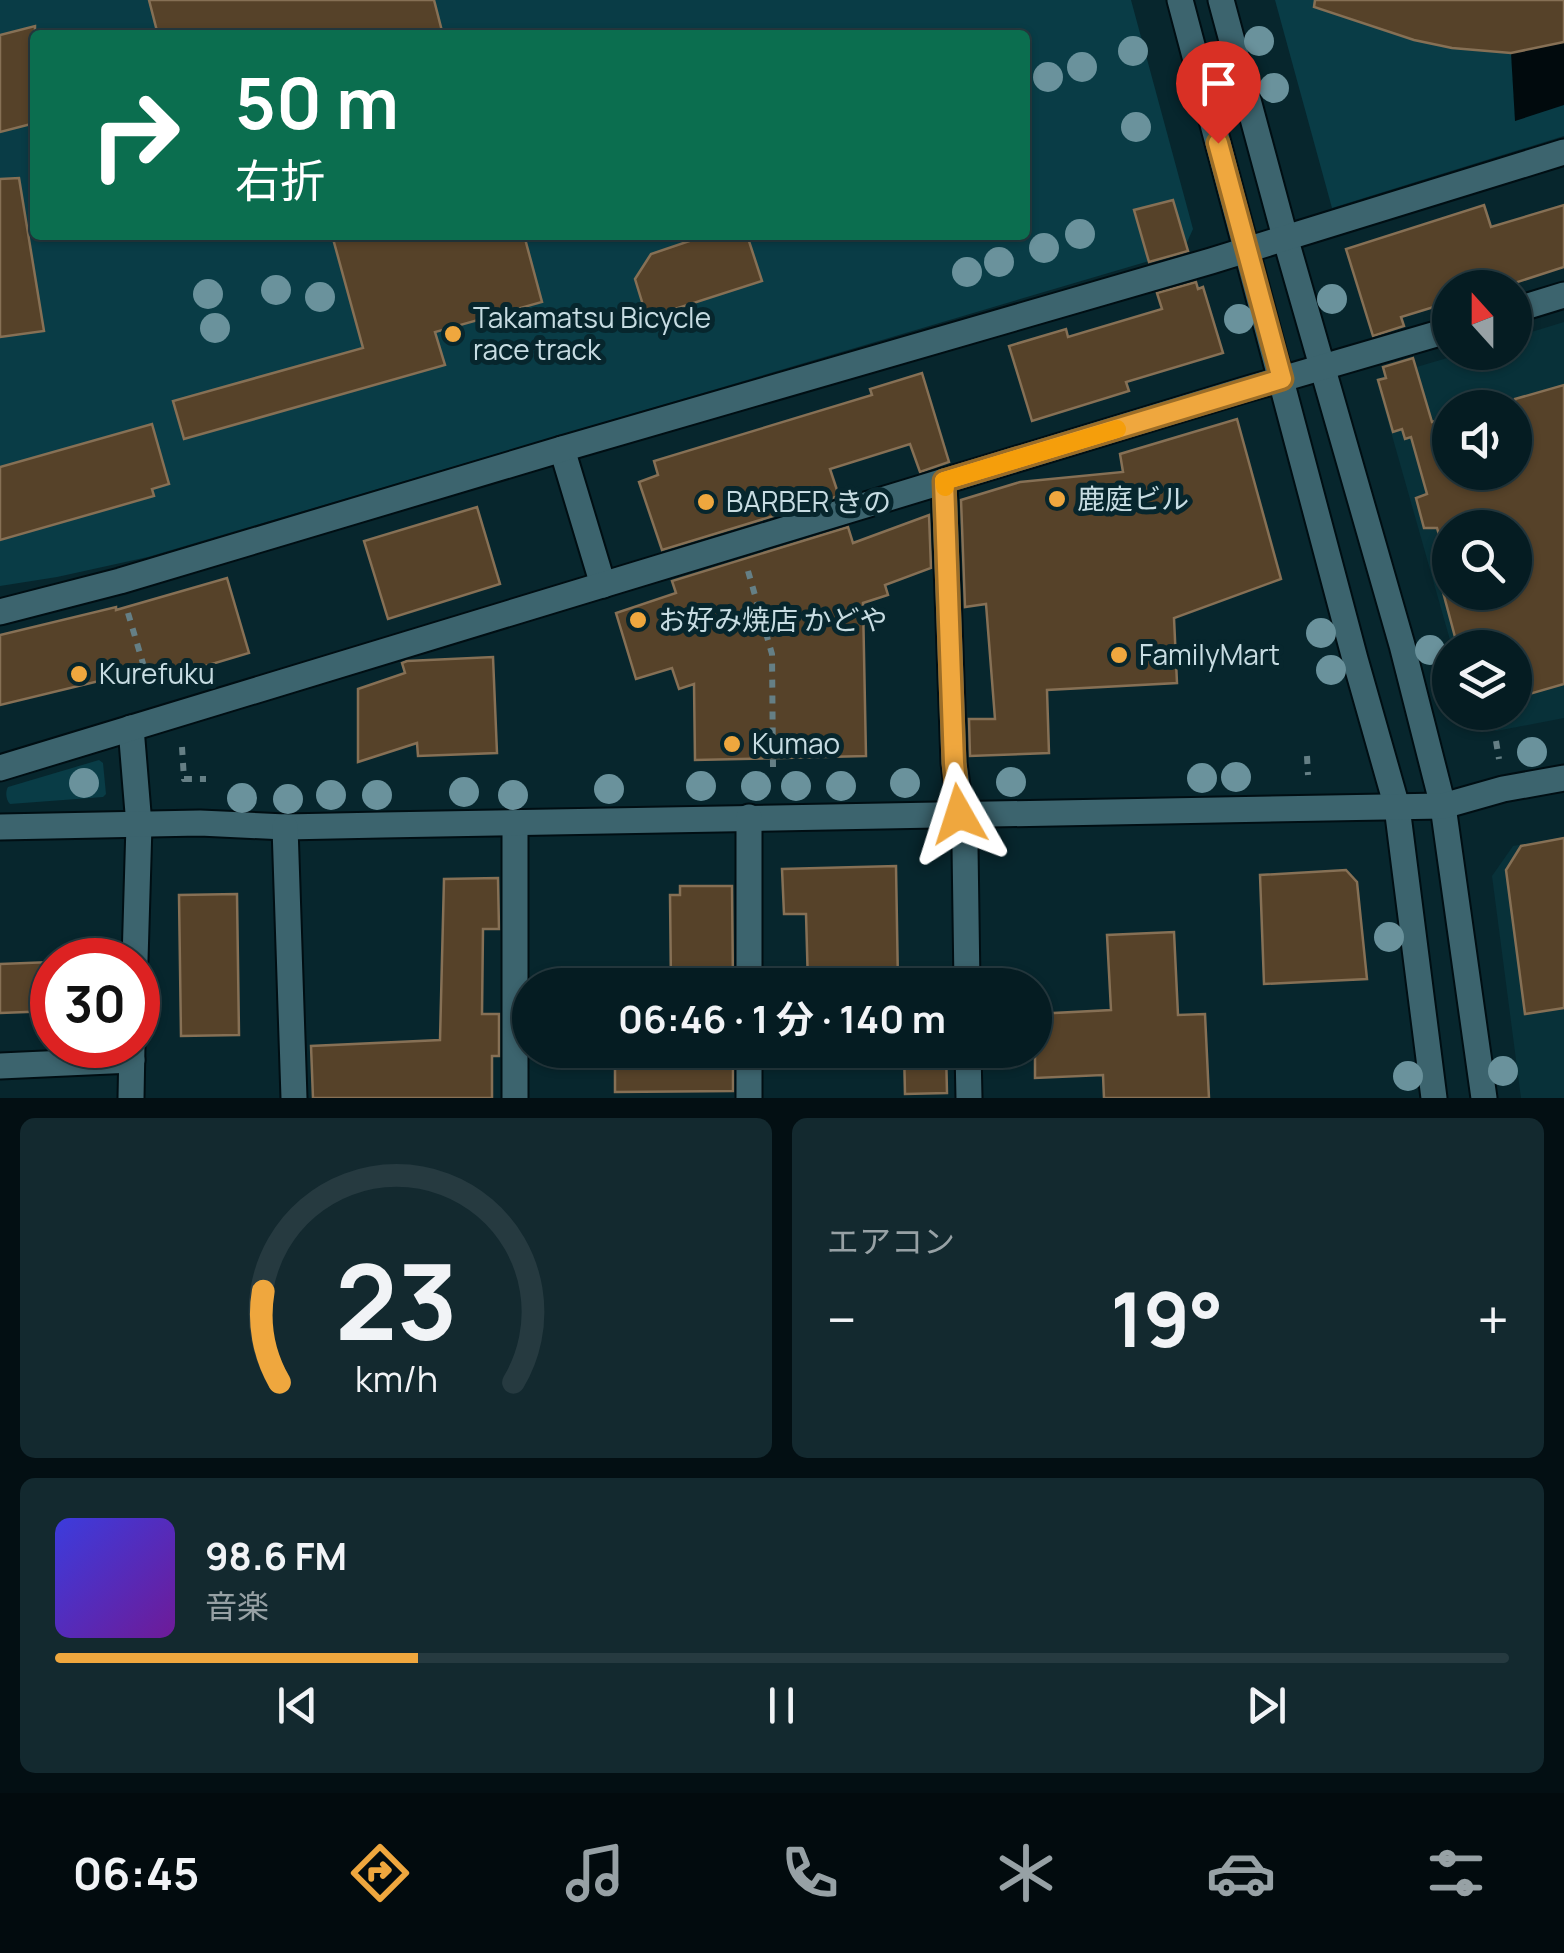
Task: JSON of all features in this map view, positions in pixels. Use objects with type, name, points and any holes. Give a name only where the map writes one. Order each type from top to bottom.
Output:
[{"type":"street","points":[[1180,0],[1350,644],[1397,807],[1434,1098]]},
{"type":"street","points":[[1221,0],[1398,630],[1443,806],[1484,1098]]},
{"type":"street","points":[[0,612],[120,581],[1246,251],[1564,152]]},
{"type":"street","points":[[1532,305],[1564,295]]},
{"type":"street","points":[[0,768],[1432,335]]},
{"type":"street","points":[[562,449],[603,586]]},
{"type":"street","points":[[944,481],[954,763],[965,846],[967,968]]},
{"type":"street","points":[[131,728],[138,825],[135,938]]},
{"type":"street","points":[[0,827],[515,823],[1443,806],[1503,789],[1564,778]]},
{"type":"street","points":[[748,968],[749,817]]},
{"type":"street","points":[[515,823],[515,1098]]},
{"type":"street","points":[[286,826],[294,1098]]},
{"type":"street","points":[[0,1066],[30,1063]]},
{"type":"street","points":[[131,1098],[132,1068]]},
{"type":"street","points":[[749,1068],[749,1098]]},
{"type":"street","points":[[969,1068],[970,1098]]},
{"type":"path","points":[[740,544],[772,654],[773,767]]},
{"type":"path","points":[[120,581],[153,698]]},
{"type":"path","points":[[180,735],[184,779],[206,778]]},
{"type":"shaded area","name":"Takamatsu Bicycle race track","points":[[0,0],[1131,0],[1193,229],[1183,251],[148,557],[0,586]]},
{"type":"shaded area","points":[[1275,0],[1564,0],[1564,136],[1332,208]]},
{"type":"shaded area","points":[[1564,41],[1564,105],[1515,121],[1511,53]]},
{"type":"shaded area","points":[[1564,322],[1564,718],[1532,724],[1532,630],[1447,630],[1442,610],[1532,610],[1532,510],[1432,510],[1432,576],[1376,379],[1432,362],[1432,370],[1532,370],[1532,332]]},
{"type":"shaded area","points":[[99,760],[103,763],[103,797],[10,804],[8,800],[8,787]]},
{"type":"shaded area","points":[[1564,837],[1564,1098],[1521,1098],[1492,876],[1513,846]]},
{"type":"building","points":[[149,0],[434,0],[442,30],[157,30]]},
{"type":"building","points":[[1315,0],[1564,0],[1564,42],[1511,53],[1452,48],[1414,40],[1314,7]]},
{"type":"building","points":[[35,26],[35,30],[30,30],[30,124],[0,132],[0,35]]},
{"type":"building","points":[[19,178],[44,331],[0,337],[0,179]]},
{"type":"building","points":[[1173,200],[1188,251],[1149,262],[1134,210]]},
{"type":"building","points":[[1484,205],[1491,227],[1564,205],[1564,267],[1532,277],[1532,270],[1432,270],[1432,308],[1401,317],[1404,326],[1373,336],[1346,249]]},
{"type":"building","points":[[333,240],[525,240],[542,302],[435,332],[445,365],[184,439],[173,401],[363,348]]},
{"type":"building","points":[[692,240],[749,240],[762,281],[647,318],[635,279],[651,254]]},
{"type":"building","points":[[1196,282],[1198,289],[1203,287],[1223,353],[1126,382],[1129,391],[1032,421],[1009,346],[1066,329],[1068,337],[1162,309],[1157,293]]},
{"type":"building","points":[[1413,358],[1432,422],[1432,490],[1532,490],[1532,394],[1564,385],[1564,684],[1532,693],[1532,630],[1453,630],[1448,610],[1532,610],[1532,510],[1432,510],[1432,528],[1424,528],[1416,498],[1427,494],[1411,437],[1405,439],[1402,429],[1393,432],[1378,380],[1386,378],[1383,367]]},
{"type":"building","points":[[922,373],[949,462],[920,472],[910,444],[830,469],[839,496],[662,550],[639,482],[658,475],[654,461],[872,395],[870,389]]},
{"type":"building","points":[[1237,419],[1281,579],[1174,618],[1177,683],[1047,690],[1049,753],[970,756],[969,719],[995,719],[986,604],[965,607],[961,500],[1020,482],[1123,472],[1120,454]]},
{"type":"building","points":[[152,424],[169,484],[152,489],[154,496],[0,540],[0,467]]},
{"type":"building","points":[[477,507],[500,584],[388,619],[364,541]]},
{"type":"building","points":[[929,515],[931,568],[885,585],[888,595],[863,603],[866,756],[695,760],[694,684],[679,689],[672,668],[636,679],[616,613],[676,593],[672,581],[848,527],[853,543]]},
{"type":"building","points":[[227,578],[249,653],[165,678],[161,666],[0,705],[0,635],[116,610]]},
{"type":"building","points":[[493,657],[497,753],[418,756],[417,743],[358,762],[358,689],[405,673],[402,663],[407,661]]},
{"type":"building","points":[[1564,838],[1564,1008],[1525,1014],[1506,870],[1521,846]]},
{"type":"building","points":[[896,866],[898,968],[808,968],[806,914],[784,914],[782,869]]},
{"type":"building","points":[[1346,870],[1357,882],[1367,979],[1264,984],[1260,875]]},
{"type":"building","points":[[498,878],[499,929],[483,929],[482,1014],[499,1014],[499,1056],[492,1056],[492,1098],[313,1098],[311,1046],[440,1040],[444,879]]},
{"type":"building","points":[[680,886],[732,886],[733,968],[671,968],[670,895],[680,895]]},
{"type":"building","points":[[237,894],[239,1035],[181,1036],[179,895]]},
{"type":"building","points":[[1174,932],[1178,1015],[1205,1014],[1209,1098],[1104,1098],[1103,1075],[1035,1078],[1035,1068],[1052,1068],[1052,1013],[1111,1010],[1107,935]]},
{"type":"building","points":[[30,963],[30,1012],[0,1013],[0,964]]},
{"type":"building","points":[[615,1068],[733,1068],[733,1091],[615,1092]]},
{"type":"building","points":[[904,1068],[946,1068],[947,1093],[905,1094]]},
{"type":"slow traffic","points":[[945,487],[944,481],[1117,429]]},
{"type":"place","name":"Takamatsu Bicycle race track","points":[[453,334]]},
{"type":"place","name":"鹿庭ビル","points":[[1057,499]]},
{"type":"place","name":"BARBER きの","points":[[706,502]]},
{"type":"place","name":"お好み焼店 かどや","points":[[638,620]]},
{"type":"place","name":"FamilyMart","points":[[1119,655]]},
{"type":"place","name":"Kurefuku","points":[[79,674]]},
{"type":"place","name":"Kumao","points":[[732,744]]},
{"type":"route","points":[[959,814],[944,481],[1282,379],[1218,143]]}]
